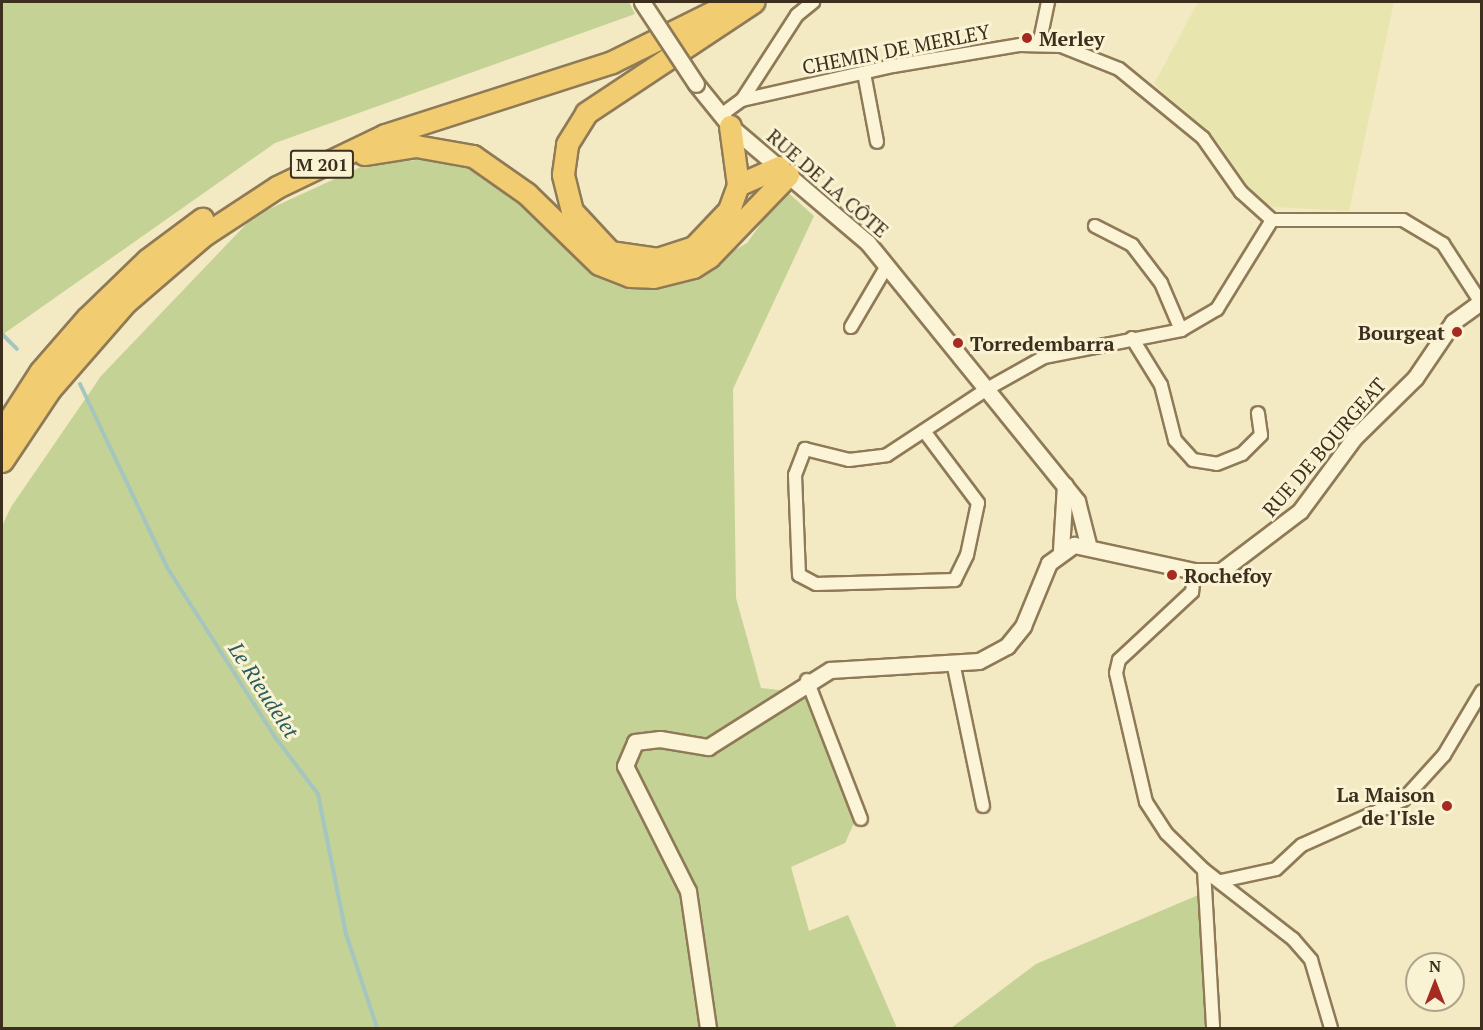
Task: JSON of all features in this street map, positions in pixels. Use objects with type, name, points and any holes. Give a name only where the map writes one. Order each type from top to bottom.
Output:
[{"type":"highway","name":"M 201","points":[[2,431],[40,372],[116,289],[233,198],[380,125],[611,54],[720,2]]},
{"type":"highway","name":"M 201","points":[[2,461],[50,389],[126,302],[204,235],[277,187],[385,135],[612,62],[733,2]]},
{"type":"highway","points":[[725,120],[738,185],[729,210],[694,247],[635,260],[610,252],[591,238],[572,211],[563,174],[567,144],[586,113],[753,2]]},
{"type":"highway","points":[[277,187],[388,149],[416,146],[473,156],[527,194],[599,264],[630,276],[653,277],[693,267],[709,257],[783,171]]},
{"type":"highway","points":[[738,185],[783,171]]},
{"type":"street","name":"RUE DE LA CÔTE","points":[[642,2],[696,84],[725,120],[887,266],[1077,501],[1088,544]]},
{"type":"street","points":[[742,100],[797,15],[813,2]]},
{"type":"street","points":[[1039,45],[1047,2]]},
{"type":"street","name":"CHEMIN DE MERLEY","points":[[725,120],[742,100],[864,73],[1039,45],[1071,49],[1119,69],[1203,138],[1241,192],[1272,220]]},
{"type":"street","points":[[864,73],[877,141]]},
{"type":"street","points":[[924,431],[978,503],[967,555],[955,580],[816,584],[799,575],[795,475],[805,449],[849,460],[887,455],[987,389],[1044,357],[1181,330],[1217,309],[1272,220],[1403,220],[1443,244],[1481,302]]},
{"type":"street","points":[[1095,226],[1132,245],[1161,283],[1181,330]]},
{"type":"street","points":[[851,327],[887,266]]},
{"type":"street","name":"RUE DE BOURGEAT","points":[[1061,550],[1088,544],[1194,571],[1221,571],[1281,530],[1375,414],[1415,378],[1453,322],[1481,302]]},
{"type":"street","points":[[1132,338],[1161,385],[1175,440],[1193,460],[1217,464],[1242,454],[1261,435],[1258,413]]},
{"type":"street","points":[[708,1029],[688,891],[630,780],[627,754],[635,742],[648,739],[708,747],[807,680],[850,666],[954,667],[1007,646],[1023,626],[1049,563],[1061,550],[1065,485]]},
{"type":"street","points":[[1194,571],[1192,592],[1119,660],[1116,673],[1146,802],[1166,833],[1204,870],[1221,881],[1311,960],[1331,1029]]},
{"type":"street","points":[[954,667],[983,806]]},
{"type":"street","points":[[807,680],[861,819]]},
{"type":"street","points":[[1221,881],[1276,869],[1302,845],[1403,800],[1444,755],[1482,691]]},
{"type":"street","points":[[1204,870],[1213,1029]]},
{"type":"shaded area","points":[[1198,2],[1394,2],[1349,211],[1273,207],[1252,194],[1219,144],[1154,84]]},
{"type":"green space","points":[[2,2],[629,2],[635,14],[275,143],[2,335]]},
{"type":"green space","points":[[443,157],[499,180],[578,261],[631,285],[685,279],[747,243],[785,190],[814,216],[733,389],[736,598],[761,688],[804,693],[855,821],[845,843],[791,867],[809,931],[848,915],[897,1028],[2,1028],[2,526],[11,507],[101,376],[254,216],[363,166]]},
{"type":"green space","points":[[1210,890],[1219,1028],[951,1028],[1036,964]]},
{"type":"waterway","name":"Le Rieudelet","points":[[2,334],[17,349]]},
{"type":"waterway","name":"Le Rieudelet","points":[[80,384],[168,569],[275,737],[318,794],[346,934],[377,1028]]},
{"type":"place","name":"Merley","points":[[1027,38]]},
{"type":"place","name":"Bourgeat","points":[[1457,332]]},
{"type":"place","name":"Torredembarra","points":[[958,343]]},
{"type":"place","name":"Rochefoy","points":[[1172,575]]},
{"type":"place","name":"La Maison de l'Isle","points":[[1447,806]]}]
